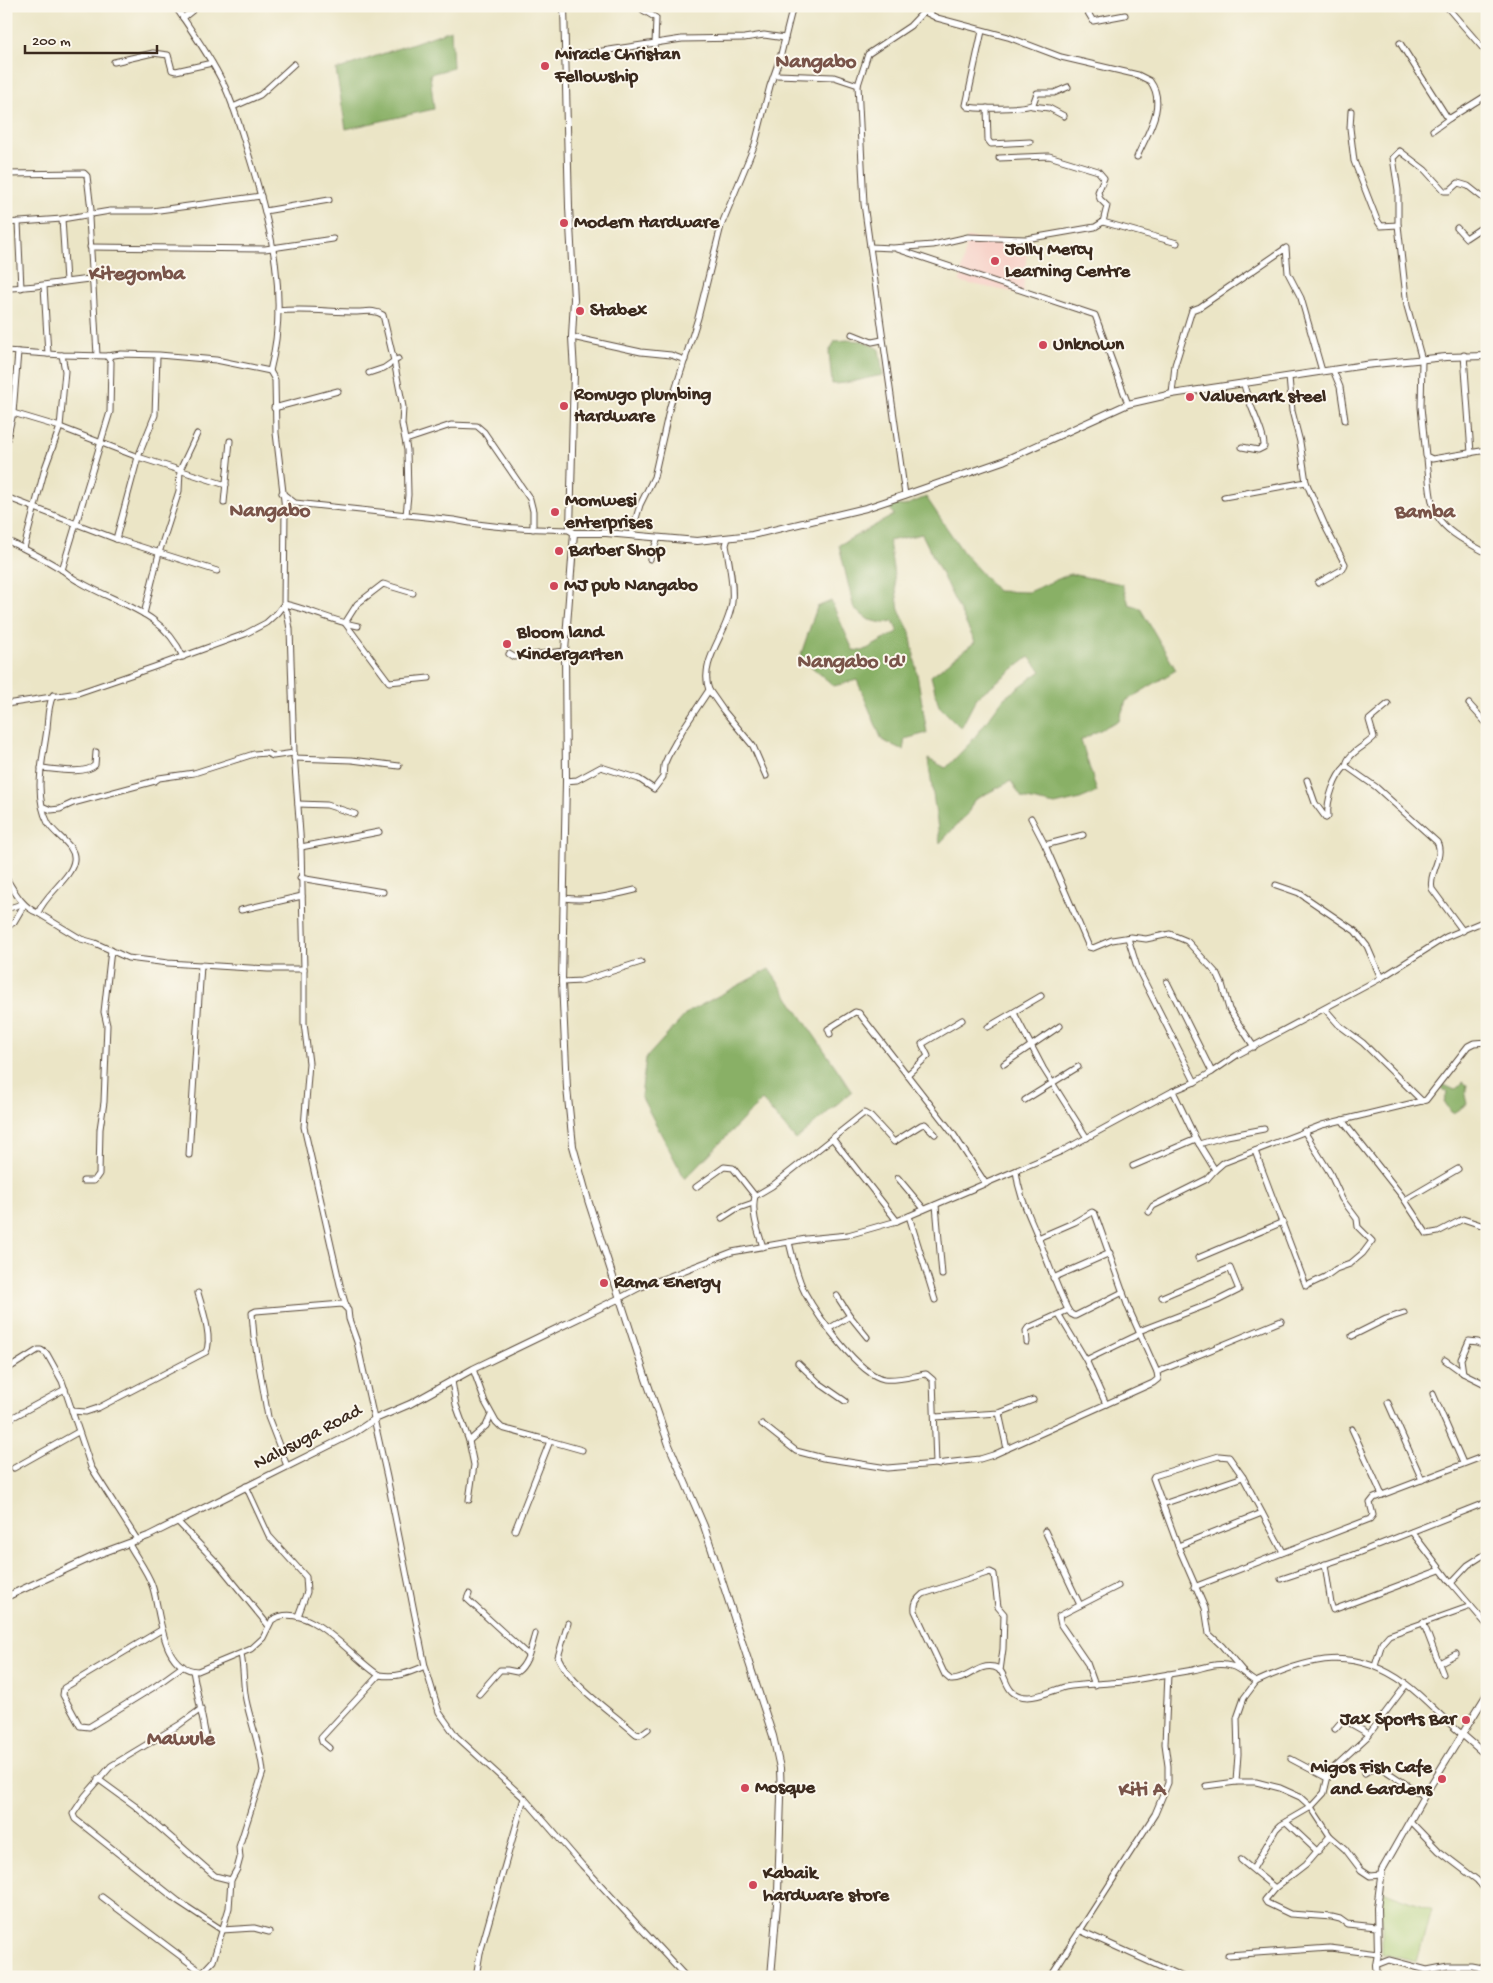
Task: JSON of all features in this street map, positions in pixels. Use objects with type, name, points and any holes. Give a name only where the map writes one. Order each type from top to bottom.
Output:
[{"type":"street","points":[[175,6],[212,64],[240,123],[262,196],[273,247],[278,286],[278,311],[276,346],[270,371],[275,380],[274,408],[285,510],[283,605],[287,612],[290,629],[294,756],[301,847],[300,878],[302,896],[304,1023],[309,1063],[305,1092],[304,1127],[340,1289],[348,1319],[357,1342],[375,1419],[425,1666],[439,1712],[451,1730],[474,1754],[524,1798],[582,1865],[686,1977]]},
{"type":"street","points":[[183,18],[198,6]]},
{"type":"street","points":[[564,6],[568,207],[574,299],[572,337],[574,372],[572,531],[565,651],[566,781],[562,982],[567,1088],[573,1146],[581,1179],[669,1445],[704,1526],[774,1736],[780,1768],[781,1797],[778,1892],[770,1977]]},
{"type":"street","points":[[641,6],[643,10],[656,18],[655,44]]},
{"type":"street","points":[[631,535],[640,505],[654,477],[670,406],[698,318],[721,226],[755,144],[770,86],[776,75],[793,6]]},
{"type":"street","points":[[905,495],[864,204],[858,85],[868,54],[910,26],[929,6]]},
{"type":"street","points":[[1084,6],[1093,21],[1125,15]]},
{"type":"street","points":[[1446,6],[1487,53]]},
{"type":"street","points":[[925,12],[937,18],[1008,37],[1061,57],[1138,75],[1150,81],[1155,92],[1155,115],[1150,131],[1137,157]]},
{"type":"street","points":[[982,31],[966,105],[972,108],[1026,108],[1032,106],[1049,108],[1064,116]]},
{"type":"street","points":[[565,56],[682,39],[744,38],[764,35],[785,38]]},
{"type":"street","points":[[1400,43],[1444,114],[1450,118]]},
{"type":"street","points":[[114,62],[152,53],[169,56],[172,70],[176,72],[212,64]]},
{"type":"street","points":[[233,107],[260,95],[294,64]]},
{"type":"street","points":[[776,75],[834,77],[858,85]]},
{"type":"street","points":[[1032,106],[1037,93],[1054,93],[1068,87]]},
{"type":"street","points":[[1433,130],[1487,95]]},
{"type":"street","points":[[987,108],[988,140],[991,144],[1030,142]]},
{"type":"street","points":[[1351,111],[1350,128],[1354,161],[1377,220],[1381,226],[1398,226]]},
{"type":"street","points":[[1483,551],[1448,531],[1433,510],[1421,407],[1422,360],[1408,314],[1398,226],[1398,190],[1393,158],[1400,151],[1425,170],[1444,191],[1449,191],[1458,183],[1468,186],[1487,201]]},
{"type":"street","points":[[870,247],[893,248],[933,245],[968,237],[1004,240],[1026,238],[1095,227],[1102,222],[1107,206],[1101,200],[1098,192],[1104,178],[1101,172],[1049,156],[999,158]]},
{"type":"street","points":[[6,174],[45,172],[85,173],[89,182],[90,247],[97,355]]},
{"type":"street","points":[[6,223],[62,219],[110,211],[152,211],[262,196]]},
{"type":"street","points":[[265,211],[329,200]]},
{"type":"street","points":[[62,219],[66,281]]},
{"type":"street","points":[[18,222],[21,288]]},
{"type":"street","points":[[1102,222],[1177,243]]},
{"type":"street","points":[[1457,228],[1466,238],[1487,224]]},
{"type":"street","points":[[90,247],[265,249],[334,239]]},
{"type":"street","points":[[893,248],[1095,315],[1128,404]]},
{"type":"street","points":[[1172,394],[1175,365],[1192,310],[1200,307],[1286,248],[1288,273],[1301,298],[1322,371]]},
{"type":"street","points":[[6,288],[44,286],[66,281],[92,279]]},
{"type":"street","points":[[44,286],[48,354]]},
{"type":"street","points":[[278,311],[306,309],[378,312],[383,315],[396,360],[403,407],[402,424],[406,440],[408,495],[406,515]]},
{"type":"street","points":[[852,334],[872,342],[882,340]]},
{"type":"street","points":[[572,337],[641,352],[671,355],[685,360]]},
{"type":"street","points":[[6,351],[62,355],[107,356],[120,354],[216,360],[270,371]]},
{"type":"street","points":[[6,444],[13,413],[18,352]]},
{"type":"street","points":[[24,548],[45,468],[60,427],[65,371],[62,355]]},
{"type":"street","points":[[62,570],[75,522],[102,443],[110,412],[111,362],[107,356]]},
{"type":"street","points":[[116,539],[138,457],[156,415],[157,356]]},
{"type":"street","points":[[1464,356],[1471,453]]},
{"type":"street","points":[[282,493],[296,503],[471,524],[697,541],[728,538],[752,535],[866,508],[905,495],[1003,461],[1128,404],[1172,394],[1365,365],[1464,356],[1487,356]]},
{"type":"street","points":[[369,373],[384,368],[396,360]]},
{"type":"street","points":[[1333,370],[1340,387],[1346,420]]},
{"type":"street","points":[[1289,377],[1292,411],[1300,442],[1306,482],[1327,530],[1345,564],[1343,569],[1318,583]]},
{"type":"street","points":[[1242,448],[1258,450],[1262,449],[1264,443],[1244,384]]},
{"type":"street","points":[[274,408],[338,391]]},
{"type":"street","points":[[13,413],[60,427],[138,457],[226,485]]},
{"type":"street","points":[[406,440],[451,425],[477,426],[484,432],[530,499],[533,511],[533,529]]},
{"type":"street","points":[[144,614],[159,553],[179,491],[180,470],[197,434]]},
{"type":"street","points":[[224,503],[230,441]]},
{"type":"street","points":[[1428,458],[1432,459],[1487,450]]},
{"type":"street","points":[[1224,497],[1306,482]]},
{"type":"street","points":[[6,497],[116,539],[217,571]]},
{"type":"street","points":[[285,510],[296,503]]},
{"type":"street","points":[[650,559],[658,538]]},
{"type":"street","points":[[728,538],[726,545],[732,604],[720,640],[707,668],[706,681],[709,690],[723,710],[752,746],[766,776]]},
{"type":"street","points":[[6,540],[62,570],[78,582],[144,614],[159,624],[173,638],[183,657]]},
{"type":"street","points":[[345,623],[357,604],[382,584],[413,593]]},
{"type":"street","points":[[283,605],[300,607],[358,626]]},
{"type":"street","points":[[6,704],[78,693],[183,657],[255,629],[272,618],[283,605]]},
{"type":"street","points":[[345,623],[389,682],[429,678]]},
{"type":"street","points":[[509,654],[514,656],[565,651]]},
{"type":"street","points":[[566,781],[577,780],[598,768],[604,767],[639,779],[654,789],[663,777],[664,765],[679,736],[709,690]]},
{"type":"street","points":[[38,913],[42,903],[67,875],[74,861],[72,851],[68,845],[49,825],[40,791],[48,708],[53,696]]},
{"type":"street","points":[[1307,780],[1315,803],[1326,818],[1328,816],[1327,810],[1332,790],[1347,761],[1374,737],[1369,722],[1370,717],[1388,704]]},
{"type":"street","points":[[1469,704],[1487,724]]},
{"type":"street","points":[[41,768],[64,770],[91,768],[95,765],[96,752]]},
{"type":"street","points":[[44,807],[51,810],[60,809],[73,803],[155,781],[159,778],[194,773],[254,754],[266,753],[273,756],[352,760],[399,766]]},
{"type":"street","points":[[1346,766],[1376,787],[1437,842],[1440,851],[1430,883],[1435,894],[1463,931]]},
{"type":"street","points":[[298,804],[327,805],[355,814]]},
{"type":"street","points":[[1030,818],[1045,845],[1089,946],[1093,948],[1112,940],[1128,938],[1146,939],[1170,934],[1188,941],[1218,975],[1228,1009],[1254,1047]]},
{"type":"street","points":[[301,847],[379,832]]},
{"type":"street","points":[[1045,845],[1083,835]]},
{"type":"street","points":[[6,878],[26,907]]},
{"type":"street","points":[[300,878],[383,892]]},
{"type":"street","points":[[1276,885],[1299,893],[1340,919],[1355,931],[1367,946],[1381,978]]},
{"type":"street","points":[[564,898],[577,900],[635,890]]},
{"type":"street","points":[[241,910],[302,896]]},
{"type":"street","points":[[6,909],[22,904],[81,939],[136,960],[282,970],[304,969]]},
{"type":"street","points":[[6,928],[14,922],[26,907]]},
{"type":"street","points":[[620,1298],[638,1288],[732,1252],[789,1242],[848,1235],[897,1221],[1062,1152],[1173,1091],[1195,1082],[1237,1055],[1381,978],[1446,938],[1486,922]]},
{"type":"street","points":[[1128,938],[1137,967],[1195,1082]]},
{"type":"street","points":[[83,1181],[94,1181],[99,1174],[107,1025],[104,1012],[111,950]]},
{"type":"street","points":[[562,982],[581,981],[641,962]]},
{"type":"street","points":[[189,1155],[201,965]]},
{"type":"street","points":[[1167,982],[1212,1072]]},
{"type":"street","points":[[988,1027],[1041,996]]},
{"type":"street","points":[[1325,1009],[1339,1025],[1363,1043],[1422,1101]]},
{"type":"street","points":[[825,1024],[829,1032],[855,1012],[859,1013],[954,1135],[986,1184]]},
{"type":"street","points":[[1014,1013],[1031,1046],[1087,1138]]},
{"type":"street","points":[[907,1075],[928,1056],[922,1044],[962,1020]]},
{"type":"street","points":[[1004,1064],[1060,1026]]},
{"type":"street","points":[[1149,1212],[1154,1206],[1207,1178],[1223,1163],[1255,1152],[1304,1131],[1428,1098],[1443,1076],[1468,1046],[1474,1043],[1487,1042]]},
{"type":"street","points":[[1025,1100],[1078,1067]]},
{"type":"street","points":[[1173,1091],[1209,1164],[1215,1170]]},
{"type":"street","points":[[763,1247],[754,1214],[753,1203],[755,1196],[772,1186],[864,1113],[871,1117],[894,1142],[925,1124],[935,1134]]},
{"type":"street","points":[[1342,1120],[1405,1200],[1428,1234],[1438,1232],[1462,1219],[1487,1227]]},
{"type":"street","points":[[1199,1144],[1264,1129]]},
{"type":"street","points":[[1255,1152],[1306,1286],[1325,1277],[1336,1269],[1350,1264],[1372,1241],[1358,1227],[1356,1219],[1342,1199],[1330,1173],[1304,1131]]},
{"type":"street","points":[[832,1138],[897,1221]]},
{"type":"street","points":[[1133,1166],[1196,1139]]},
{"type":"street","points":[[696,1187],[724,1167],[730,1167],[755,1196]]},
{"type":"street","points":[[1405,1200],[1458,1169]]},
{"type":"street","points":[[1016,1171],[1018,1190],[1052,1278],[1071,1314],[1075,1316],[1123,1292]]},
{"type":"street","points":[[898,1178],[924,1209]]},
{"type":"street","points":[[722,1218],[736,1209],[753,1203]]},
{"type":"street","points":[[936,1205],[942,1275]]},
{"type":"street","points":[[762,1424],[796,1451],[823,1458],[887,1468],[936,1464],[980,1459],[1007,1449],[1157,1381],[1157,1372],[1123,1292],[1097,1218],[1092,1212],[1075,1222],[1038,1238]]},
{"type":"street","points":[[909,1216],[935,1300]]},
{"type":"street","points":[[1198,1258],[1283,1222]]},
{"type":"street","points":[[789,1242],[795,1267],[805,1293],[850,1356],[872,1375],[884,1379],[926,1374],[931,1376],[933,1380],[936,1464]]},
{"type":"street","points":[[1052,1278],[1110,1253]]},
{"type":"street","points":[[1086,1360],[1140,1332],[1217,1301],[1239,1290],[1230,1268],[1162,1297]]},
{"type":"street","points":[[72,1412],[86,1412],[99,1408],[206,1352],[209,1344],[208,1334],[198,1293]]},
{"type":"street","points":[[837,1296],[850,1316],[868,1337]]},
{"type":"street","name":"Nalusuga Road","points":[[6,1597],[99,1554],[138,1541],[354,1433],[375,1419],[403,1408],[473,1369],[620,1298]]},
{"type":"street","points":[[287,1466],[268,1417],[252,1313],[256,1311],[342,1304],[346,1306]]},
{"type":"street","points":[[1027,1342],[1026,1330],[1068,1310]]},
{"type":"street","points":[[1352,1336],[1386,1319],[1404,1313]]},
{"type":"street","points":[[1059,1315],[1086,1360],[1106,1404]]},
{"type":"street","points":[[830,1328],[850,1316]]},
{"type":"street","points":[[1157,1372],[1281,1320]]},
{"type":"street","points":[[1464,1373],[1461,1359],[1469,1341],[1478,1342],[1487,1347]]},
{"type":"street","points":[[6,1370],[41,1350],[47,1354],[65,1389],[91,1467],[138,1541]]},
{"type":"street","points":[[1445,1360],[1487,1385]]},
{"type":"street","points":[[798,1363],[819,1383],[845,1401]]},
{"type":"street","points":[[473,1369],[491,1415],[502,1428],[582,1450]]},
{"type":"street","points":[[452,1380],[456,1405],[469,1441],[474,1465],[469,1500]]},
{"type":"street","points":[[6,1421],[65,1389]]},
{"type":"street","points":[[1433,1394],[1463,1463]]},
{"type":"street","points":[[935,1417],[999,1413],[1033,1400]]},
{"type":"street","points":[[1388,1403],[1422,1480]]},
{"type":"street","points":[[999,1413],[1007,1449]]},
{"type":"street","points":[[469,1441],[486,1426],[491,1415]]},
{"type":"street","points":[[1352,1429],[1382,1495]]},
{"type":"street","points":[[14,1468],[78,1432]]},
{"type":"street","points":[[515,1530],[550,1441]]},
{"type":"street","points":[[1256,1682],[1249,1679],[1222,1646],[1209,1634],[1204,1608],[1194,1587],[1153,1478],[1157,1474],[1224,1455],[1234,1462],[1244,1477],[1283,1552]]},
{"type":"street","points":[[1194,1587],[1370,1519],[1373,1514],[1370,1503],[1374,1498],[1487,1455]]},
{"type":"street","points":[[936,1464],[944,1466]]},
{"type":"street","points":[[1163,1504],[1244,1477]]},
{"type":"street","points":[[246,1486],[269,1536],[306,1577],[307,1592],[298,1616]]},
{"type":"street","points":[[1281,1578],[1412,1532],[1487,1502]]},
{"type":"street","points":[[1178,1546],[1262,1514]]},
{"type":"street","points":[[177,1521],[220,1566],[268,1625]]},
{"type":"street","points":[[1044,1532],[1080,1606]]},
{"type":"street","points":[[1412,1532],[1440,1570],[1487,1625]]},
{"type":"street","points":[[129,1544],[151,1582],[161,1630],[169,1649],[177,1662],[193,1671],[198,1671],[251,1649],[263,1638],[268,1625],[278,1616],[286,1614],[298,1616],[320,1627],[335,1637],[379,1675],[389,1677],[403,1675],[425,1666]]},
{"type":"street","points":[[1451,1583],[1468,1565],[1487,1553]]},
{"type":"street","points":[[1325,1564],[1330,1604],[1333,1610],[1440,1570]]},
{"type":"street","points":[[1000,1670],[995,1667],[987,1667],[958,1680],[948,1679],[915,1611],[914,1605],[917,1600],[923,1594],[990,1572],[994,1574],[998,1607],[1004,1614],[1003,1650],[1000,1670],[1008,1688],[1022,1696],[1030,1697],[1067,1687],[1095,1685],[1168,1674],[1216,1664],[1230,1666],[1243,1671]]},
{"type":"street","points":[[1095,1685],[1087,1663],[1059,1616],[1118,1586]]},
{"type":"street","points":[[470,1594],[467,1599],[528,1654]]},
{"type":"street","points":[[1375,1666],[1384,1638],[1423,1622],[1471,1606]]},
{"type":"street","points":[[1423,1622],[1443,1674]]},
{"type":"street","points":[[568,1624],[558,1654],[562,1664],[580,1687],[636,1734],[640,1735],[648,1729]]},
{"type":"street","points":[[161,1630],[64,1688],[62,1695],[80,1726],[88,1727],[154,1687],[183,1666]]},
{"type":"street","points":[[479,1694],[500,1670],[517,1672],[520,1670],[535,1634]]},
{"type":"street","points":[[102,1897],[200,1975],[214,1961],[229,1908],[231,1880],[240,1858],[239,1847],[263,1772],[262,1761],[251,1726],[245,1696],[245,1676],[241,1654]]},
{"type":"street","points":[[1439,1663],[1456,1654]]},
{"type":"street","points":[[1236,1782],[1238,1713],[1244,1698],[1256,1682],[1284,1669],[1304,1663],[1334,1658],[1350,1659],[1375,1666],[1406,1685],[1487,1756]]},
{"type":"street","points":[[193,1671],[207,1742]]},
{"type":"street","points":[[1050,1977],[1155,1814],[1165,1793],[1168,1783],[1165,1744],[1168,1674]]},
{"type":"street","points":[[329,1748],[322,1742],[321,1738],[379,1675]]},
{"type":"street","points":[[1252,1870],[1276,1829],[1311,1807],[1324,1793],[1329,1772],[1369,1734],[1406,1685]]},
{"type":"street","points":[[1378,1977],[1376,1965],[1378,1954],[1376,1927],[1380,1875],[1424,1796],[1486,1695]]},
{"type":"street","points":[[201,1709],[179,1725],[110,1766],[74,1809],[72,1814],[75,1819],[178,1901],[222,1930],[254,1928],[269,1932]]},
{"type":"street","points":[[1335,1729],[1341,1722],[1346,1721],[1369,1734]]},
{"type":"street","points":[[1290,1759],[1327,1778]]},
{"type":"street","points":[[1366,1773],[1377,1765],[1424,1796]]},
{"type":"street","points":[[98,1779],[135,1806],[215,1876],[231,1880]]},
{"type":"street","points":[[1206,1786],[1236,1782],[1256,1782],[1280,1788],[1300,1797],[1311,1807],[1330,1836],[1345,1849],[1361,1870],[1370,1876],[1380,1875]]},
{"type":"street","points":[[476,1977],[483,1944],[524,1798]]},
{"type":"street","points":[[1410,1821],[1439,1851],[1478,1880],[1487,1892]]},
{"type":"street","points":[[1286,1822],[1318,1852]]},
{"type":"street","points":[[1330,1836],[1306,1864],[1275,1888],[1265,1900],[1267,1903],[1290,1914],[1332,1917],[1340,1919],[1347,1924],[1376,1927]]},
{"type":"street","points":[[1241,1860],[1275,1888]]},
{"type":"street","points":[[1079,1930],[1183,1977]]},
{"type":"street","points":[[1228,1955],[1330,1948],[1378,1954]]},
{"type":"street","points":[[1376,1965],[1388,1960],[1427,1970],[1448,1966],[1471,1966],[1487,1969]]},
{"type":"shaded area","name":"Jolly Mercy Learning Centre","points":[[967,238],[1028,239],[1023,294],[960,282]]},
{"type":"green space","points":[[451,30],[453,68],[430,74],[434,109],[346,129],[336,70]]},
{"type":"green space","points":[[835,341],[863,341],[879,349],[883,375],[832,384],[829,352]]},
{"type":"green space","points":[[926,497],[963,552],[997,591],[1028,592],[1070,574],[1122,584],[1129,604],[1140,608],[1176,670],[1126,701],[1119,720],[1081,740],[1097,792],[1080,799],[1055,805],[1022,798],[1011,781],[974,800],[968,813],[940,843],[928,759],[946,768],[971,742],[1004,698],[1041,671],[1029,657],[977,697],[961,728],[939,706],[931,676],[975,642],[922,534],[889,541],[899,610],[910,632],[927,733],[905,739],[903,750],[882,740],[857,680],[834,686],[800,657],[817,607],[831,601],[853,650],[863,651],[898,632],[893,621],[883,623],[869,620],[854,609],[839,545],[894,515],[887,504],[904,506]]},
{"type":"green space","points":[[769,969],[852,1091],[796,1140],[762,1100],[685,1179],[641,1096],[646,1058],[688,1012]]},
{"type":"green space","points":[[1463,1082],[1467,1085],[1465,1095],[1467,1104],[1453,1113],[1444,1101],[1447,1093],[1442,1088],[1442,1084],[1455,1090]]},
{"type":"green space","points":[[1382,1891],[1431,1909],[1417,1962],[1382,1954]]},
{"type":"place","name":"Miracle Christan Fellowship","points":[[545,66]]},
{"type":"place","name":"Modern Hardware","points":[[564,223]]},
{"type":"place","name":"Jolly Mercy Learning Centre","points":[[995,261]]},
{"type":"place","name":"Stabex","points":[[580,311]]},
{"type":"place","name":"Unknown","points":[[1043,345]]},
{"type":"place","name":"Valuemark steel","points":[[1190,397]]},
{"type":"place","name":"Romugo plumbing Hardware","points":[[564,406]]},
{"type":"place","name":"Momwesi enterprises","points":[[555,512]]},
{"type":"place","name":"Barber Shop","points":[[559,551]]},
{"type":"place","name":"MJ pub Nangabo","points":[[554,586]]},
{"type":"place","name":"Bloom land Kindergarten","points":[[507,644]]},
{"type":"place","name":"Rama Energy","points":[[604,1283]]},
{"type":"place","name":"Jax Sports Bar","points":[[1466,1720]]},
{"type":"place","name":"Migos Fish Cafe and Gardens","points":[[1442,1779]]},
{"type":"place","name":"Mosque","points":[[745,1788]]},
{"type":"place","name":"Kabaik hardware store","points":[[753,1885]]},
{"type":"district","name":"Nangabo","points":[[816,63]]},
{"type":"district","name":"Kitegomba","points":[[137,275]]},
{"type":"district","name":"Nangabo","points":[[270,512]]},
{"type":"district","name":"Bamba","points":[[1425,513]]},
{"type":"district","name":"Nangabo 'd'","points":[[852,663]]},
{"type":"district","name":"Mawule","points":[[181,1740]]},
{"type":"district","name":"Kiti A","points":[[1142,1791]]}]
